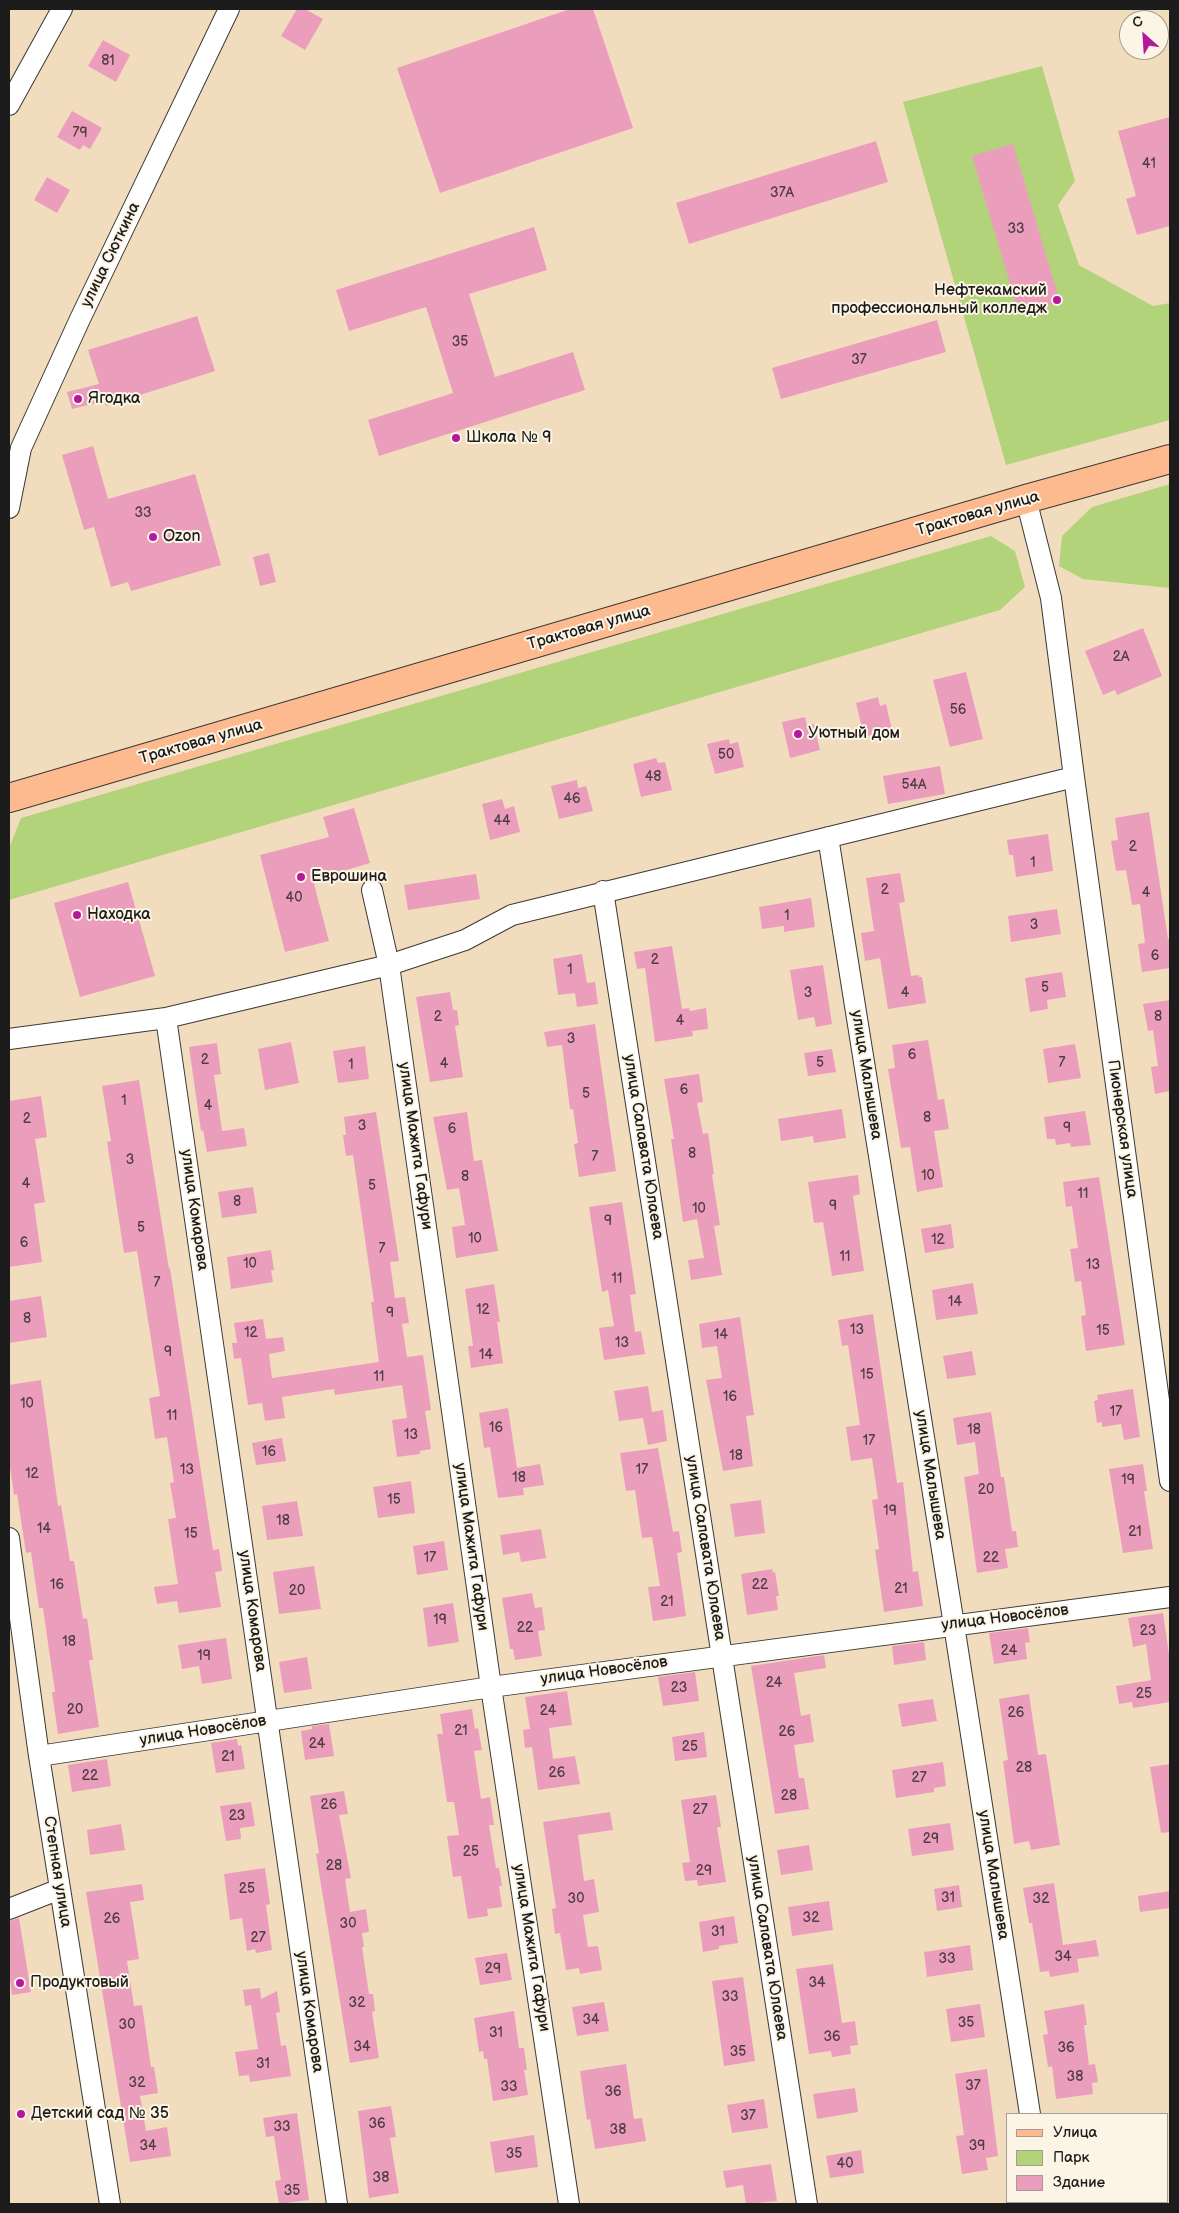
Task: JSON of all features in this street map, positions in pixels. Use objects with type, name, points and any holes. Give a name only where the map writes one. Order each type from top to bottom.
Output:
[{"type":"main road","name":"Трактовая улица","points":[[9,798],[1026,499],[1170,459]]},
{"type":"street","points":[[9,105],[62,9]]},
{"type":"street","name":"улица Сюткина","points":[[9,508],[22,448],[85,310],[230,9]]},
{"type":"street","name":"Пионерская улица","points":[[1026,499],[1051,598],[1170,1481]]},
{"type":"street","points":[[9,1039],[166,1018],[389,965],[465,940],[512,914],[1074,777]]},
{"type":"street","name":"улица Малышева","points":[[828,837],[1030,2113]]},
{"type":"street","name":"улица Мажита Гафури","points":[[372,890],[389,965],[491,1687],[569,2204]]},
{"type":"street","name":"улица Салавата Юлаева","points":[[603,891],[807,2204]]},
{"type":"street","name":"улица Комарова","points":[[166,1018],[337,2204]]},
{"type":"street","name":"Степная улица","points":[[9,1538],[38,1756],[110,2204]]},
{"type":"street","name":"улица Новосёлов","points":[[38,1756],[491,1687],[1170,1597]]},
{"type":"street","points":[[9,1909],[60,1889]]},
{"type":"green space","points":[[1042,66],[1075,181],[1058,205],[1079,265],[1153,306],[1170,303],[1170,420],[1006,465],[903,102]]},
{"type":"green space","points":[[1170,484],[1170,588],[1083,579],[1059,566],[1062,536],[1092,507]]},
{"type":"green space","points":[[991,536],[1015,551],[1025,587],[1000,610],[9,900],[10,846],[21,818]]},
{"type":"building","points":[[297,9],[305,9],[323,19],[305,50],[281,36]]},
{"type":"building","points":[[570,9],[593,9],[633,128],[440,193],[397,68]]},
{"type":"building","points":[[103,40],[130,55],[116,82],[88,66]]},
{"type":"building","points":[[72,111],[102,128],[90,149],[83,145],[80,150],[57,137]]},
{"type":"building","points":[[1170,117],[1170,226],[1137,235],[1126,199],[1136,196],[1118,131]]},
{"type":"building","points":[[876,141],[888,182],[689,244],[676,203]]},
{"type":"building","points":[[1013,144],[1060,302],[1019,314],[972,156]]},
{"type":"building","points":[[47,177],[70,190],[57,213],[34,200]]},
{"type":"building","points":[[534,227],[547,270],[469,294],[495,377],[573,352],[585,390],[379,456],[368,420],[453,393],[426,307],[349,331],[336,290]]},
{"type":"building","points":[[197,316],[215,371],[106,406],[104,401],[72,409],[67,392],[99,384],[88,350]]},
{"type":"building","points":[[937,320],[946,352],[781,399],[772,368]]},
{"type":"building","points":[[93,446],[108,499],[195,474],[221,565],[131,591],[128,582],[111,587],[94,527],[84,530],[62,455]]},
{"type":"building","points":[[269,553],[276,582],[260,586],[253,557]]},
{"type":"building","points":[[1143,628],[1162,676],[1117,695],[1115,690],[1103,695],[1085,651]]},
{"type":"building","points":[[966,672],[983,739],[950,747],[933,680]]},
{"type":"building","points":[[878,697],[880,706],[886,704],[892,730],[864,737],[856,703]]},
{"type":"building","points":[[805,717],[807,726],[814,724],[820,750],[790,758],[782,722]]},
{"type":"building","points":[[729,739],[730,744],[738,742],[744,767],[715,774],[707,744]]},
{"type":"building","points":[[656,758],[658,763],[665,762],[672,790],[641,797],[633,764]]},
{"type":"building","points":[[940,766],[945,794],[888,804],[883,776]]},
{"type":"building","points":[[577,780],[578,788],[586,786],[593,811],[559,819],[551,786]]},
{"type":"building","points":[[502,799],[505,809],[514,806],[520,832],[490,840],[482,804]]},
{"type":"building","points":[[354,808],[370,863],[313,880],[329,941],[285,952],[260,855],[329,837],[323,817]]},
{"type":"building","points":[[1149,812],[1168,939],[1170,939],[1170,968],[1142,972],[1138,944],[1145,943],[1140,904],[1132,905],[1126,870],[1116,871],[1111,841],[1118,840],[1115,818]]},
{"type":"building","points":[[1048,834],[1053,871],[1016,877],[1013,855],[1009,855],[1007,840]]},
{"type":"building","points":[[900,873],[905,902],[899,903],[911,976],[919,975],[919,977],[922,977],[926,1003],[888,1009],[880,958],[865,961],[861,933],[874,931],[866,878]]},
{"type":"building","points":[[476,874],[480,899],[408,910],[404,885]]},
{"type":"building","points":[[128,882],[155,976],[80,997],[54,903]]},
{"type":"building","points":[[811,898],[815,927],[784,932],[784,926],[762,929],[759,907]]},
{"type":"building","points":[[1057,909],[1061,934],[1011,942],[1008,916]]},
{"type":"building","points":[[672,946],[682,1009],[689,1008],[690,1011],[706,1008],[708,1029],[692,1031],[693,1036],[655,1042],[645,968],[637,969],[634,952]]},
{"type":"building","points":[[582,954],[587,983],[595,982],[598,1004],[577,1007],[575,993],[558,995],[553,959]]},
{"type":"building","points":[[823,965],[832,1024],[816,1027],[814,1017],[798,1020],[790,970]]},
{"type":"building","points":[[1062,972],[1066,997],[1047,1000],[1048,1009],[1030,1012],[1025,978]]},
{"type":"building","points":[[450,992],[453,1010],[457,1010],[459,1025],[455,1026],[463,1077],[430,1082],[416,997]]},
{"type":"building","points":[[1170,1000],[1170,1091],[1155,1094],[1151,1067],[1158,1066],[1153,1030],[1148,1031],[1143,1004]]},
{"type":"building","points":[[595,1024],[616,1171],[579,1177],[574,1144],[578,1143],[573,1109],[570,1109],[562,1045],[547,1047],[544,1032]]},
{"type":"building","points":[[928,1040],[938,1100],[944,1099],[949,1129],[934,1131],[943,1187],[917,1192],[910,1147],[901,1148],[888,1069],[895,1068],[892,1045]]},
{"type":"building","points":[[291,1042],[299,1083],[265,1090],[258,1049]]},
{"type":"building","points":[[217,1043],[221,1074],[214,1075],[222,1131],[244,1128],[247,1146],[207,1152],[203,1130],[201,1131],[189,1047]]},
{"type":"building","points":[[1075,1044],[1081,1078],[1048,1083],[1043,1049]]},
{"type":"building","points":[[365,1046],[369,1079],[338,1083],[333,1051]]},
{"type":"building","points":[[832,1049],[836,1072],[808,1076],[804,1053]]},
{"type":"building","points":[[699,1074],[703,1102],[697,1103],[703,1134],[708,1133],[714,1174],[712,1175],[720,1225],[714,1226],[722,1275],[691,1280],[688,1260],[704,1258],[697,1219],[683,1222],[671,1139],[674,1139],[664,1079]]},
{"type":"building","points":[[139,1080],[213,1550],[219,1549],[222,1571],[215,1572],[221,1607],[179,1613],[177,1601],[157,1604],[154,1587],[178,1584],[168,1519],[176,1518],[170,1483],[174,1482],[167,1437],[155,1439],[149,1398],[160,1396],[137,1251],[124,1253],[107,1142],[111,1141],[102,1086]]},
{"type":"building","points":[[41,1096],[47,1137],[35,1139],[45,1202],[34,1204],[42,1262],[9,1267],[9,1101]]},
{"type":"building","points":[[842,1109],[846,1138],[814,1143],[813,1136],[781,1141],[778,1119]]},
{"type":"building","points":[[1085,1111],[1091,1145],[1071,1147],[1070,1143],[1056,1145],[1055,1139],[1047,1139],[1044,1117]]},
{"type":"building","points":[[376,1112],[399,1261],[390,1262],[395,1298],[405,1297],[409,1323],[402,1324],[407,1357],[423,1355],[431,1410],[425,1411],[431,1449],[420,1451],[420,1454],[397,1457],[392,1420],[407,1418],[402,1385],[335,1395],[334,1389],[282,1397],[285,1418],[265,1421],[262,1403],[248,1405],[241,1358],[234,1359],[232,1343],[237,1343],[234,1323],[263,1319],[266,1339],[283,1337],[285,1351],[269,1354],[272,1378],[379,1362],[371,1302],[374,1302],[353,1155],[346,1156],[343,1135],[346,1135],[344,1117]]},
{"type":"building","points":[[467,1112],[474,1161],[482,1160],[498,1251],[456,1258],[452,1227],[465,1225],[459,1188],[447,1190],[433,1117]]},
{"type":"building","points":[[858,1175],[860,1194],[853,1196],[864,1271],[832,1276],[823,1222],[814,1223],[808,1182]]},
{"type":"building","points":[[1099,1177],[1125,1345],[1086,1351],[1081,1316],[1086,1315],[1081,1281],[1075,1282],[1070,1249],[1078,1248],[1072,1206],[1066,1207],[1063,1182]]},
{"type":"building","points":[[253,1187],[257,1213],[222,1218],[218,1192]]},
{"type":"building","points":[[622,1202],[636,1294],[630,1295],[635,1332],[641,1331],[645,1354],[604,1360],[599,1328],[614,1326],[608,1290],[602,1292],[589,1207]]},
{"type":"building","points":[[951,1224],[954,1248],[925,1253],[921,1229]]},
{"type":"building","points":[[271,1250],[274,1270],[271,1270],[273,1282],[231,1289],[227,1257]]},
{"type":"building","points":[[973,1283],[978,1314],[936,1320],[932,1290]]},
{"type":"building","points":[[494,1284],[500,1322],[497,1322],[503,1363],[471,1368],[468,1346],[473,1346],[465,1289]]},
{"type":"building","points":[[41,1296],[47,1337],[9,1343],[9,1301]]},
{"type":"building","points":[[873,1314],[897,1483],[903,1482],[913,1572],[918,1571],[923,1606],[884,1612],[875,1550],[879,1549],[872,1500],[878,1499],[872,1458],[851,1461],[846,1427],[860,1425],[848,1345],[842,1346],[838,1320]]},
{"type":"building","points":[[740,1317],[754,1415],[746,1416],[753,1466],[723,1471],[706,1380],[722,1378],[717,1346],[702,1348],[699,1324]]},
{"type":"building","points":[[972,1351],[976,1375],[947,1379],[943,1356]]},
{"type":"building","points":[[41,1380],[58,1506],[61,1505],[70,1561],[74,1561],[83,1619],[87,1618],[93,1660],[89,1660],[99,1727],[58,1734],[52,1692],[55,1692],[43,1608],[39,1608],[31,1552],[26,1553],[17,1494],[14,1495],[9,1460],[9,1385]]},
{"type":"building","points":[[648,1386],[652,1412],[663,1410],[667,1441],[648,1445],[643,1418],[619,1421],[614,1391]]},
{"type":"building","points":[[1133,1389],[1140,1437],[1124,1440],[1121,1424],[1102,1427],[1102,1422],[1097,1423],[1094,1401],[1098,1400],[1097,1395]]},
{"type":"building","points":[[508,1408],[517,1468],[540,1464],[544,1485],[523,1488],[524,1495],[498,1498],[490,1447],[484,1448],[479,1413]]},
{"type":"building","points":[[991,1412],[1001,1477],[1004,1477],[1012,1531],[1016,1531],[1018,1547],[1005,1549],[1008,1568],[977,1573],[964,1477],[979,1474],[975,1442],[957,1445],[953,1418]]},
{"type":"building","points":[[282,1438],[286,1461],[256,1465],[252,1443]]},
{"type":"building","points":[[658,1448],[673,1532],[679,1531],[682,1552],[677,1553],[686,1616],[653,1621],[648,1587],[660,1586],[652,1537],[642,1538],[635,1490],[626,1491],[620,1453]]},
{"type":"building","points":[[1143,1464],[1147,1491],[1144,1491],[1153,1549],[1123,1553],[1109,1469]]},
{"type":"building","points":[[411,1481],[415,1513],[378,1518],[373,1487]]},
{"type":"building","points":[[761,1500],[765,1533],[735,1537],[730,1504]]},
{"type":"building","points":[[297,1501],[303,1536],[267,1540],[262,1506]]},
{"type":"building","points":[[541,1529],[546,1558],[521,1562],[519,1552],[503,1555],[500,1535]]},
{"type":"building","points":[[444,1541],[448,1570],[417,1575],[413,1546]]},
{"type":"building","points":[[314,1566],[321,1609],[279,1614],[273,1572]]},
{"type":"building","points":[[772,1569],[773,1573],[775,1572],[779,1596],[776,1596],[778,1610],[747,1615],[741,1574]]},
{"type":"building","points":[[532,1593],[535,1608],[542,1607],[545,1630],[538,1631],[542,1656],[515,1660],[513,1649],[510,1649],[502,1598]]},
{"type":"building","points":[[453,1603],[459,1642],[428,1647],[423,1608]]},
{"type":"building","points":[[1163,1613],[1170,1661],[1170,1702],[1133,1708],[1132,1702],[1119,1704],[1116,1686],[1151,1680],[1146,1644],[1133,1647],[1128,1618]]},
{"type":"building","points":[[1028,1628],[1030,1642],[1025,1643],[1027,1659],[994,1664],[989,1633]]},
{"type":"building","points":[[226,1638],[232,1679],[202,1684],[199,1666],[182,1669],[178,1645]]},
{"type":"building","points":[[924,1642],[926,1660],[894,1665],[892,1646]]},
{"type":"building","points":[[824,1655],[826,1668],[794,1673],[801,1716],[810,1714],[814,1742],[794,1745],[799,1778],[804,1778],[809,1809],[775,1814],[751,1666]]},
{"type":"building","points":[[307,1657],[312,1689],[284,1693],[279,1662]]},
{"type":"building","points":[[695,1672],[699,1701],[663,1706],[658,1677]]},
{"type":"building","points":[[567,1691],[572,1725],[549,1728],[553,1759],[575,1756],[580,1784],[538,1790],[532,1747],[525,1748],[523,1730],[530,1729],[525,1697]]},
{"type":"building","points":[[1029,1694],[1038,1755],[1046,1754],[1060,1845],[1031,1850],[1029,1841],[1014,1844],[1003,1761],[1008,1760],[999,1699]]},
{"type":"building","points":[[933,1699],[937,1721],[902,1727],[898,1704]]},
{"type":"building","points":[[472,1709],[475,1729],[478,1728],[482,1750],[474,1751],[481,1799],[490,1797],[494,1825],[489,1825],[496,1868],[499,1868],[502,1886],[499,1886],[502,1907],[487,1909],[488,1916],[468,1919],[461,1876],[453,1877],[447,1836],[459,1835],[454,1802],[447,1802],[437,1734],[443,1734],[440,1714]]},
{"type":"building","points":[[329,1724],[334,1756],[305,1760],[301,1731],[312,1729],[312,1726]]},
{"type":"building","points":[[704,1732],[707,1757],[675,1761],[672,1737]]},
{"type":"building","points":[[237,1739],[238,1746],[241,1745],[245,1769],[216,1773],[211,1743]]},
{"type":"building","points":[[107,1759],[111,1786],[72,1792],[68,1765]]},
{"type":"building","points":[[943,1762],[946,1786],[934,1788],[934,1792],[896,1798],[892,1770]]},
{"type":"building","points":[[1170,1764],[1170,1832],[1161,1833],[1150,1767]]},
{"type":"building","points":[[344,1791],[348,1814],[339,1815],[351,1878],[345,1879],[350,1912],[366,1909],[369,1932],[362,1933],[364,1947],[362,1947],[369,1994],[373,1994],[375,2011],[372,2012],[379,2058],[350,2063],[316,1854],[319,1853],[310,1796]]},
{"type":"building","points":[[716,1795],[721,1827],[717,1827],[726,1882],[698,1886],[697,1880],[685,1881],[682,1863],[690,1862],[681,1800]]},
{"type":"building","points":[[251,1802],[255,1826],[240,1828],[241,1839],[226,1841],[220,1806]]},
{"type":"building","points":[[610,1812],[613,1830],[578,1835],[584,1881],[594,1879],[599,1912],[583,1915],[588,1947],[598,1946],[602,1970],[580,1974],[579,1968],[566,1970],[560,1933],[555,1934],[552,1909],[556,1908],[543,1822]]},
{"type":"building","points":[[950,1823],[954,1850],[912,1856],[908,1829]]},
{"type":"building","points":[[121,1824],[125,1850],[90,1855],[87,1830]]},
{"type":"building","points":[[809,1845],[813,1870],[781,1875],[777,1850]]},
{"type":"building","points":[[265,1868],[270,1904],[266,1905],[272,1950],[256,1953],[255,1949],[247,1951],[242,1918],[230,1920],[224,1874]]},
{"type":"building","points":[[1054,1883],[1063,1945],[1096,1940],[1099,1956],[1077,1959],[1079,1972],[1050,1977],[1049,1971],[1040,1972],[1032,1923],[1029,1923],[1023,1888]]},
{"type":"building","points":[[142,1884],[144,1900],[130,1902],[139,1959],[127,1961],[134,2006],[142,2005],[151,2067],[154,2067],[158,2093],[140,2096],[146,2131],[167,2127],[171,2156],[130,2162],[86,1892]]},
{"type":"building","points":[[959,1885],[962,1907],[937,1911],[934,1889]]},
{"type":"building","points":[[1170,1891],[1170,1908],[1140,1912],[1138,1896]]},
{"type":"building","points":[[829,1901],[833,1930],[792,1936],[788,1907]]},
{"type":"building","points":[[734,1916],[738,1943],[719,1946],[719,1949],[703,1952],[699,1922]]},
{"type":"building","points":[[19,1918],[31,1992],[12,1995],[9,1972],[9,1921]]},
{"type":"building","points":[[970,1945],[973,1970],[927,1977],[924,1952]]},
{"type":"building","points":[[507,1953],[512,1980],[480,1985],[475,1958]]},
{"type":"building","points":[[833,1964],[842,2023],[855,2021],[858,2045],[850,2046],[851,2054],[832,2057],[831,2051],[809,2054],[796,1969]]},
{"type":"building","points":[[743,1977],[755,2061],[724,2066],[712,1981]]},
{"type":"building","points":[[260,1988],[261,1999],[277,1991],[280,2012],[276,2013],[281,2046],[286,2045],[291,2076],[250,2082],[249,2075],[239,2076],[235,2052],[258,2049],[251,2005],[245,2006],[243,1990]]},
{"type":"building","points":[[604,2002],[609,2031],[577,2036],[572,2007]]},
{"type":"building","points":[[980,2004],[985,2037],[951,2042],[946,2009]]},
{"type":"building","points":[[1084,2004],[1087,2025],[1084,2025],[1089,2065],[1095,2064],[1098,2082],[1092,2083],[1093,2094],[1056,2099],[1052,2066],[1048,2067],[1043,2035],[1048,2034],[1044,2011]]},
{"type":"building","points":[[514,2011],[519,2048],[524,2048],[527,2070],[524,2070],[528,2095],[493,2101],[487,2059],[484,2059],[483,2051],[479,2052],[474,2018]]},
{"type":"building","points":[[626,2064],[634,2119],[642,2118],[646,2141],[595,2149],[590,2119],[587,2120],[580,2071]]},
{"type":"building","points":[[987,2069],[998,2156],[986,2158],[988,2170],[962,2174],[956,2136],[964,2135],[955,2074]]},
{"type":"building","points":[[855,2088],[858,2112],[817,2119],[813,2094]]},
{"type":"building","points":[[764,2099],[768,2128],[732,2133],[727,2105]]},
{"type":"building","points":[[391,2106],[396,2137],[390,2138],[399,2193],[369,2198],[358,2111]]},
{"type":"building","points":[[297,2113],[309,2200],[279,2204],[275,2181],[281,2180],[274,2136],[266,2137],[263,2118]]},
{"type":"building","points":[[534,2135],[538,2167],[495,2173],[490,2142]]},
{"type":"building","points":[[861,2150],[864,2173],[830,2178],[826,2156]]},
{"type":"building","points":[[771,2164],[777,2201],[746,2204],[743,2185],[726,2188],[723,2171]]},
{"type":"place","name":"Нефтекамский профессиональный колледж","points":[[1057,300]]},
{"type":"place","name":"Ягодка","points":[[78,399]]},
{"type":"place","name":"Школа № 9","points":[[456,438]]},
{"type":"place","name":"Ozon","points":[[153,537]]},
{"type":"place","name":"Уютный дом","points":[[798,734]]},
{"type":"place","name":"Еврошина","points":[[301,877]]},
{"type":"place","name":"Находка","points":[[77,915]]},
{"type":"place","name":"Продуктовый","points":[[20,1983]]},
{"type":"place","name":"Детский сад № 35","points":[[21,2114]]}]
